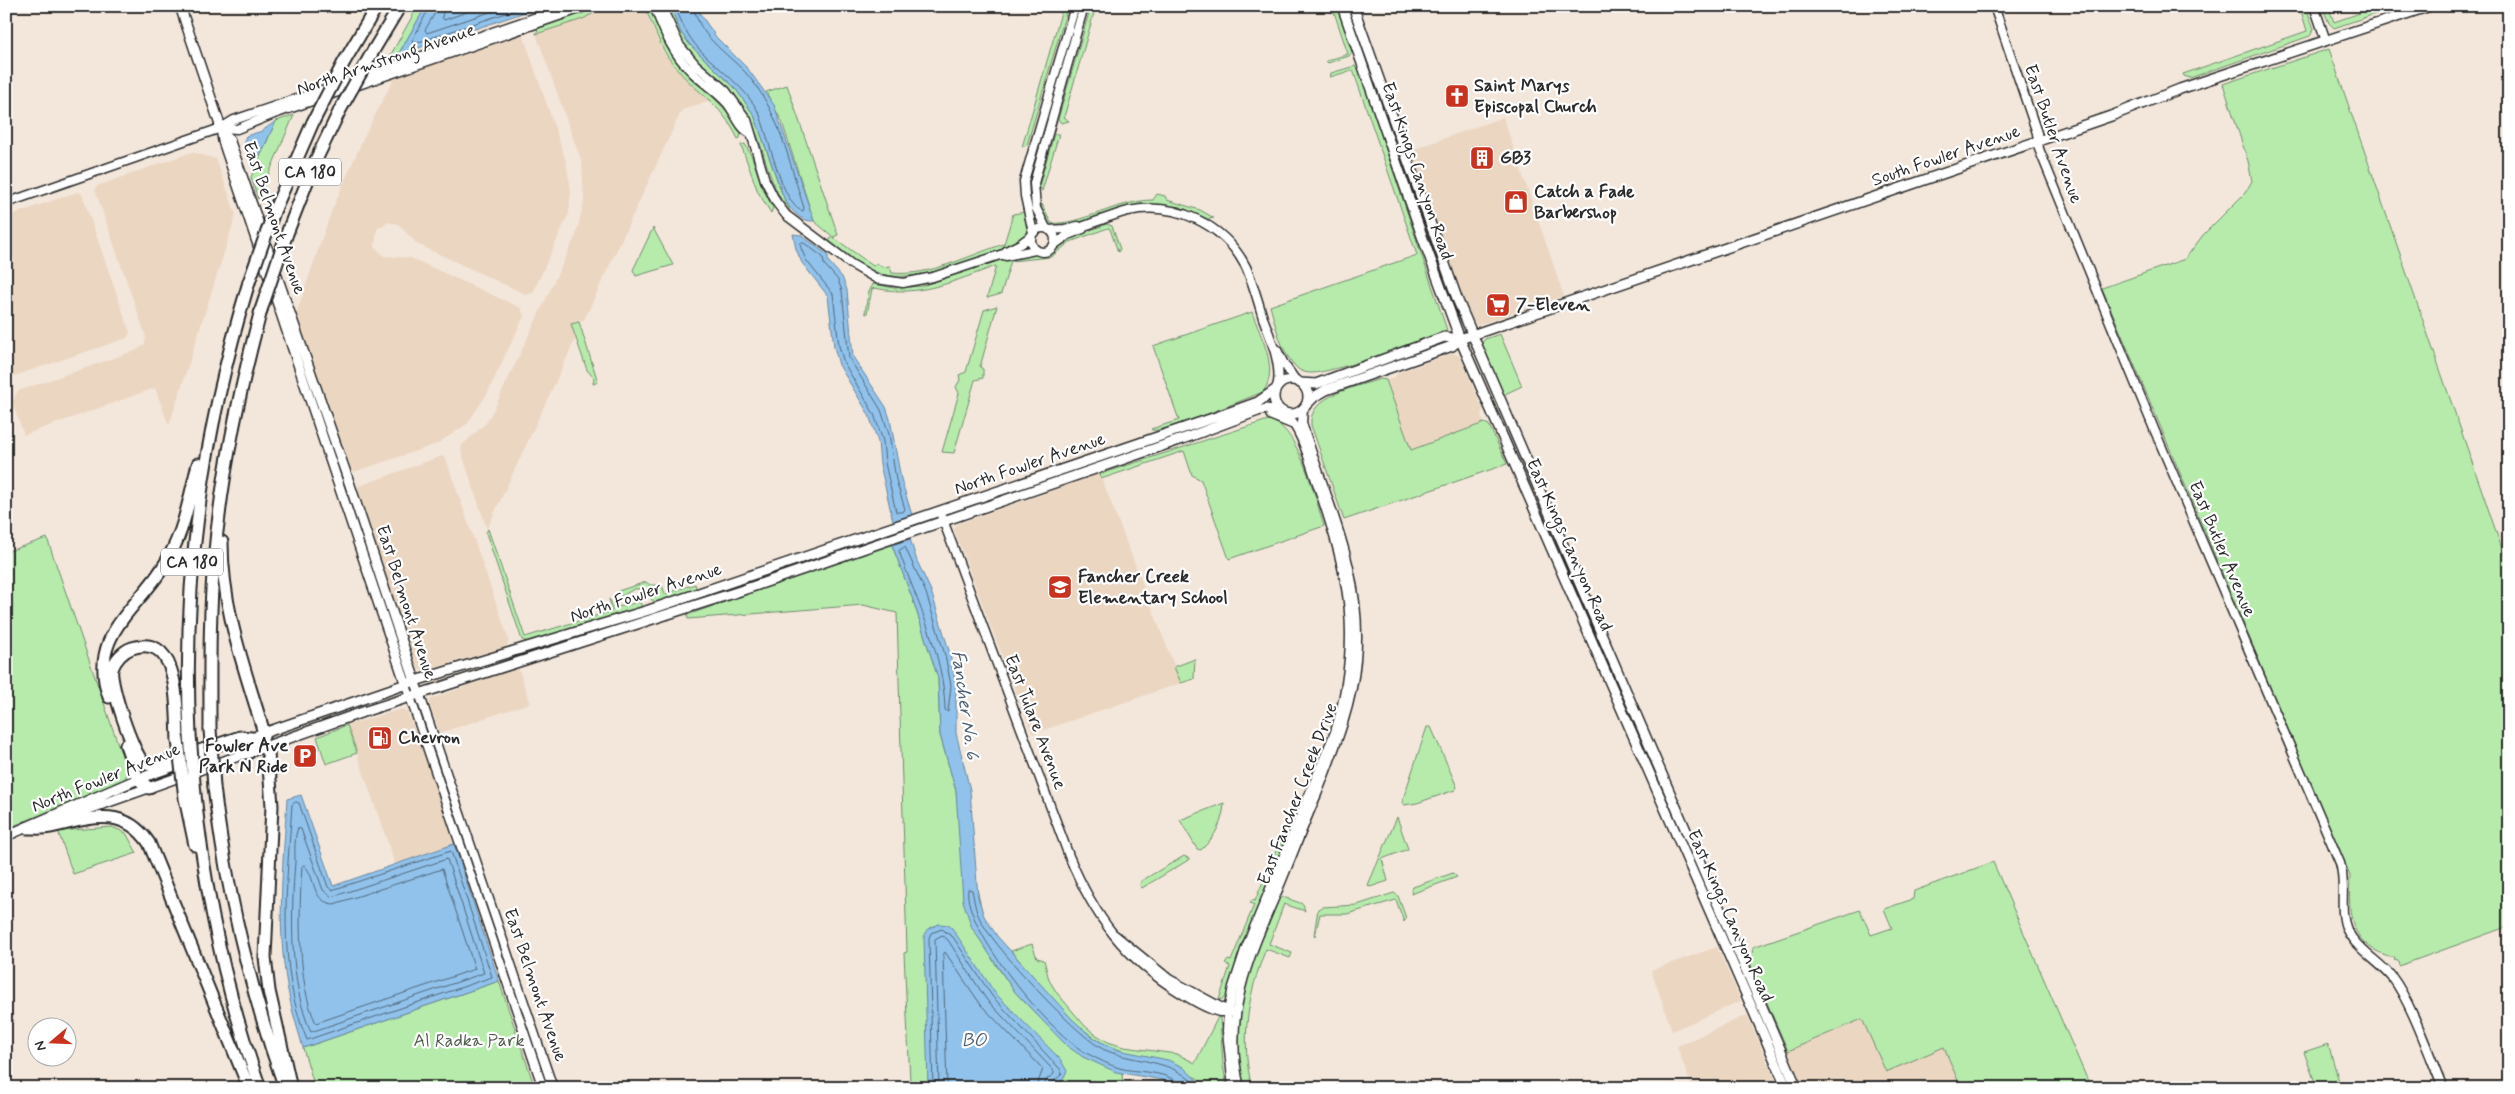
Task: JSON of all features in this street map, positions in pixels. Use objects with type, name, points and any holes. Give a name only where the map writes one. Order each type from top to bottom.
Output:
[{"type":"highway","name":"CA 180","points":[[260,1088],[232,998],[211,910],[190,796],[188,663],[192,566],[205,458],[220,391],[250,282],[275,209],[313,122],[376,6]]},
{"type":"highway","name":"CA 180","points":[[285,1088],[268,1040],[240,941],[223,860],[214,787],[210,729],[210,634],[214,561],[229,453],[261,310],[286,236],[314,164],[340,110],[400,6]]},
{"type":"highway","points":[[149,788],[138,779],[104,680],[104,651],[114,632],[158,575],[175,545],[188,507],[209,420],[220,391]]},
{"type":"highway","points":[[229,453],[222,535],[224,590],[236,646],[261,740],[268,753],[272,806],[265,957],[269,991],[291,1088]]},
{"type":"highway","points":[[190,796],[178,740],[171,665],[160,652],[151,647],[140,646],[120,655],[113,667],[112,682],[136,752],[145,763],[152,766],[161,764],[240,737],[261,740]]},
{"type":"highway","points":[[248,753],[261,740]]},
{"type":"highway","points":[[28,828],[50,827],[67,822],[112,817],[124,821],[141,833],[152,850],[249,1088]]},
{"type":"main road","name":"East Belmont Avenue","points":[[180,6],[221,128],[223,141],[410,683]]},
{"type":"main road","name":"East Kings Canyon Road","points":[[1342,6],[1460,339],[1524,481],[1787,1088]]},
{"type":"main road","name":"East Kings Canyon Road","points":[[1353,6],[1429,226],[1472,335],[1797,1088]]},
{"type":"main road","name":"South Fowler Avenue","points":[[1460,339],[2038,141],[2180,89],[2430,6]]},
{"type":"main road","points":[[1394,154],[1404,170],[1421,220],[1425,226],[1429,226]]},
{"type":"main road","points":[[1444,337],[1460,339],[1452,346],[1326,390],[1314,397],[1294,414],[1282,412],[1275,404],[1276,388],[1285,381],[1316,384],[1444,337]]},
{"type":"main road","points":[[1298,382],[1308,396],[1304,407]]},
{"type":"main road","name":"North Fowler Avenue","points":[[941,517],[1258,402],[1276,388]]},
{"type":"main road","name":"North Fowler Avenue","points":[[261,740],[410,683],[649,610],[833,548],[901,530],[1191,436],[1262,409],[1282,412]]},
{"type":"main road","points":[[1191,436],[1263,415],[1279,417],[1293,424]]},
{"type":"main road","points":[[1524,481],[1533,488],[1548,521],[1556,532]]},
{"type":"main road","name":"North Fowler Avenue","points":[[28,828],[52,815],[138,779],[414,695],[783,576],[901,530]]},
{"type":"main road","points":[[783,576],[798,566],[829,555],[833,548]]},
{"type":"main road","points":[[470,677],[481,669],[515,656],[518,649]]},
{"type":"main road","points":[[1627,718],[1636,729],[1660,784],[1668,787]]},
{"type":"main road","name":"North Fowler Avenue","points":[[6,836],[248,753]]},
{"type":"main road","points":[[1659,793],[1665,797],[1688,848],[1698,860]]},
{"type":"street","name":"North Armstrong Avenue","points":[[6,203],[221,128],[234,120],[569,6]]},
{"type":"street","name":"North Armstrong Avenue","points":[[221,128],[237,129],[274,114],[588,6]]},
{"type":"street","points":[[654,6],[666,37],[675,53],[693,73],[728,104],[744,130],[750,133]]},
{"type":"street","points":[[661,6],[680,46],[696,66],[733,99],[747,120],[769,190],[782,210],[797,224],[860,271],[877,279],[894,282],[925,280],[1003,254],[1037,229],[1084,226],[1127,212],[1154,208],[1187,215],[1212,228],[1231,246],[1246,268],[1274,347],[1280,374],[1276,388]]},
{"type":"street","points":[[1036,250],[1031,243],[1032,234],[1024,190],[1031,154],[1075,6]]},
{"type":"street","points":[[1054,245],[1055,238],[1038,214],[1034,195],[1034,183],[1040,156],[1084,6]]},
{"type":"street","name":"East Butler Avenue","points":[[1994,6],[2038,133],[2039,149],[2122,352],[2340,863],[2344,882],[2343,913],[2347,929],[2356,942],[2387,972],[2398,987],[2443,1088]]},
{"type":"street","points":[[2314,6],[2326,41]]},
{"type":"street","points":[[1003,254],[1006,256],[1036,250],[1047,251],[1068,235],[1083,229],[1084,226]]},
{"type":"street","points":[[1274,347],[1298,382]]},
{"type":"street","name":"East Fancher Creek Drive","points":[[1232,1012],[1248,957],[1298,839],[1344,722],[1356,660],[1357,625],[1352,576],[1339,529],[1302,423],[1304,407]]},
{"type":"street","name":"East Fancher Creek Drive","points":[[1232,1012],[1233,987],[1246,947],[1335,732],[1343,705],[1348,674],[1350,615],[1344,571],[1312,468],[1293,424],[1282,412]]},
{"type":"street","name":"East Tulare Avenue","points":[[941,517],[1068,856],[1089,899],[1118,942],[1129,954],[1163,982],[1220,1012],[1232,1012]]},
{"type":"street","name":"East Belmont Avenue","points":[[410,683],[543,1088]]},
{"type":"street","name":"East Belmont Avenue","points":[[414,695],[553,1088]]},
{"type":"street","points":[[1232,1012],[1228,1053],[1233,1088]]},
{"type":"street","points":[[1232,1012],[1234,1048],[1240,1088]]},
{"type":"shaded area","points":[[606,6],[643,6],[663,52],[683,76],[711,100],[682,110],[584,320],[571,324],[576,338],[487,529],[461,451],[462,445],[486,423],[494,409],[576,235],[584,201],[582,163],[536,34],[583,19]]},
{"type":"shaded area","points":[[519,34],[524,37],[566,161],[571,190],[569,213],[533,293],[527,295],[417,244],[398,224],[388,222],[377,229],[375,247],[384,256],[411,258],[521,308],[524,316],[487,394],[467,424],[437,444],[354,472],[296,314],[331,212],[363,139],[395,76]]},
{"type":"shaded area","points":[[1503,117],[1564,296],[1478,325],[1472,321],[1460,293],[1449,256],[1435,219],[1432,216],[1409,151]]},
{"type":"shaded area","points":[[192,152],[216,159],[236,215],[169,426],[155,388],[24,435],[12,402],[18,391],[137,350],[145,344],[146,337],[95,190],[97,186]]},
{"type":"shaded area","points":[[77,192],[82,194],[130,333],[127,338],[8,378],[6,377],[6,217]]},
{"type":"shaded area","points":[[1453,353],[1460,356],[1483,410],[1481,415],[1484,423],[1411,450],[1386,380],[1394,378],[1397,373]]},
{"type":"shaded area","points":[[442,456],[446,459],[509,640],[506,647],[424,671],[418,669],[357,489],[359,486]]},
{"type":"shaded area","name":"Fancher Creek Elementary School","points":[[1100,474],[1181,683],[1032,734],[954,530],[957,524]]},
{"type":"shaded area","points":[[518,667],[530,703],[440,733],[429,703],[431,699]]},
{"type":"shaded area","points":[[402,709],[407,711],[423,751],[454,844],[395,864],[347,725]]},
{"type":"shaded area","points":[[1717,947],[1741,1001],[1672,1031],[1651,970]]},
{"type":"shaded area","points":[[1747,1015],[1779,1088],[1692,1088],[1677,1046]]},
{"type":"shaded area","points":[[1863,1019],[1886,1071],[1944,1047],[1961,1088],[1804,1088],[1788,1051]]},
{"type":"green space","points":[[418,6],[426,6],[398,55],[389,58]]},
{"type":"green space","points":[[595,6],[606,6],[583,19],[536,34],[539,27]]},
{"type":"green space","points":[[643,6],[650,6],[663,40],[671,53],[683,69],[727,112],[741,134],[740,138],[738,139],[716,106],[690,83],[668,57]]},
{"type":"green space","points":[[664,6],[670,6],[681,33],[691,46],[735,88],[754,115],[781,191],[791,213],[776,189],[753,124],[746,111],[730,91],[692,56],[679,36]]},
{"type":"green space","points":[[1063,6],[1068,6],[1027,145],[1022,147]]},
{"type":"green space","points":[[1091,6],[1096,6],[1064,117],[1069,121],[1061,123],[1058,119]]},
{"type":"green space","points":[[1332,6],[1337,6],[1352,52],[1349,56],[1328,63],[1326,61],[1348,54]]},
{"type":"green space","points":[[2322,6],[2328,6],[2334,22],[2380,6],[2398,6],[2334,28],[2329,23]]},
{"type":"green space","points":[[2300,7],[2305,7],[2307,10],[2314,29],[2310,36],[2190,78],[2184,76],[2183,74],[2307,31]]},
{"type":"green space","points":[[2329,49],[2509,569],[2509,926],[2399,966],[2398,961],[2394,960],[2395,958],[2380,953],[2368,946],[2354,928],[2349,891],[2350,876],[2102,288],[2185,259],[2203,235],[2245,193],[2252,181],[2248,161],[2223,84]]},
{"type":"green space","points":[[1355,66],[1359,70],[1447,330],[1425,341],[1382,355],[1339,368],[1306,373],[1298,369],[1287,356],[1270,306],[1417,255],[1353,70],[1330,77],[1331,73]]},
{"type":"green space","points":[[787,85],[838,235],[833,237],[873,266],[877,263],[882,267],[890,266],[892,273],[920,272],[949,264],[1004,244],[1013,214],[1025,212],[1029,227],[1028,235],[1015,243],[978,259],[935,272],[896,276],[881,274],[860,264],[829,241],[832,236],[814,221],[782,122],[766,92]]},
{"type":"green space","points":[[294,115],[258,199],[251,177],[276,121]]},
{"type":"green space","points":[[1054,134],[1059,134],[1042,191],[1039,186]]},
{"type":"green space","points":[[745,144],[752,157],[762,187],[773,208],[771,213],[758,192],[741,145]]},
{"type":"green space","points":[[1157,194],[1165,196],[1167,200],[1200,210],[1214,218],[1208,219],[1180,207],[1142,204],[1118,209],[1073,225],[1050,227],[1041,209],[1042,204],[1051,223],[1062,223],[1127,204],[1153,200]]},
{"type":"green space","points":[[1107,224],[1112,226],[1120,249],[1118,252],[1108,228],[1070,242],[1051,257],[1011,261],[1001,294],[987,298],[996,266],[951,282],[922,289],[891,291],[872,289],[867,314],[865,313],[868,294],[873,284],[894,288],[922,286],[1014,255],[1049,253],[1061,241]]},
{"type":"green space","points":[[653,228],[673,265],[636,276],[633,270]]},
{"type":"green space","points":[[997,306],[980,367],[983,369],[983,378],[975,380],[954,453],[942,452],[959,393],[956,387],[960,380],[959,375],[966,372],[984,310]]},
{"type":"green space","points":[[1252,312],[1267,352],[1269,363],[1268,383],[1263,392],[1171,427],[1152,430],[1179,420],[1153,346]]},
{"type":"green space","points":[[579,322],[598,382],[593,384],[594,378],[587,370],[571,324]]},
{"type":"green space","points":[[1500,334],[1522,386],[1503,395],[1482,343],[1485,339]]},
{"type":"green space","points":[[1380,379],[1386,380],[1411,450],[1484,423],[1489,425],[1507,464],[1344,520],[1311,425],[1312,415],[1317,406],[1325,399],[1347,389]]},
{"type":"green space","points":[[1268,420],[1279,424],[1297,448],[1311,482],[1324,526],[1229,559],[1201,480],[1192,475],[1184,451],[1101,479],[1100,474]]},
{"type":"green space","points":[[488,529],[525,637],[612,611],[609,599],[616,606],[640,602],[642,607],[529,642],[522,640],[486,533]]},
{"type":"green space","points":[[47,538],[128,773],[124,780],[6,829],[6,552]]},
{"type":"green space","points":[[892,545],[913,600],[938,678],[940,735],[956,791],[992,959],[1014,991],[1042,1020],[1083,1057],[1122,1073],[1123,1088],[908,1088],[908,1082],[910,1081],[904,953],[907,952],[897,613],[863,605],[688,619],[687,615]]},
{"type":"green space","points":[[646,582],[650,585],[662,585],[665,594],[695,584],[696,587],[693,590],[657,602],[653,601],[642,589],[634,589],[620,597],[618,595],[618,591]]},
{"type":"green space","points":[[1195,659],[1194,679],[1181,683],[1174,667]]},
{"type":"green space","points":[[347,725],[357,753],[326,764],[317,737]]},
{"type":"green space","points":[[1427,727],[1431,727],[1457,787],[1455,790],[1417,803],[1404,805],[1402,802]]},
{"type":"green space","points":[[1224,803],[1222,817],[1214,834],[1201,850],[1197,849],[1180,820]]},
{"type":"green space","points":[[1397,817],[1408,849],[1382,859],[1388,881],[1370,887],[1368,885]]},
{"type":"green space","points":[[112,827],[126,833],[137,853],[73,874],[58,831]]},
{"type":"green space","points":[[1280,841],[1283,848],[1240,955],[1228,997],[1219,1000],[1230,966],[1225,964],[1228,960],[1231,961],[1254,905],[1250,903],[1252,900],[1255,901]]},
{"type":"green space","points":[[1184,856],[1190,859],[1142,888],[1140,886],[1141,881]]},
{"type":"green space","points":[[1993,862],[2091,1088],[1961,1088],[1944,1047],[1886,1072],[1862,1019],[1788,1051],[1751,966],[1753,947],[1860,910],[1871,935],[1892,928],[1884,909],[1913,899],[1914,891]]},
{"type":"green space","points":[[1453,873],[1457,877],[1411,894],[1413,887]]},
{"type":"green space","points":[[1394,893],[1398,896],[1406,918],[1404,922],[1396,900],[1347,914],[1320,914],[1314,935],[1318,909],[1322,907],[1357,905]]},
{"type":"green space","points":[[1283,897],[1303,904],[1305,911],[1284,904],[1269,944],[1292,953],[1290,958],[1266,949],[1260,966],[1250,1000],[1246,1035],[1248,1070],[1252,1088],[1245,1088],[1239,1050],[1239,1031],[1244,992],[1261,937],[1264,936],[1279,899]]},
{"type":"green space","points":[[1032,944],[1037,958],[1044,960],[1049,980],[1057,993],[1085,1026],[1108,1042],[1124,1047],[1177,1054],[1195,1063],[1218,1017],[1220,1018],[1223,1065],[1227,1088],[1205,1088],[1197,1078],[1106,1045],[1092,1036],[1055,1002],[1011,951]]},
{"type":"green space","name":"Al Radka Park","points":[[499,981],[535,1088],[315,1088],[303,1048]]},
{"type":"green space","points":[[2328,1044],[2341,1088],[2317,1088],[2304,1052]]},
{"type":"water","points":[[426,6],[543,6],[398,55]]},
{"type":"water","points":[[670,6],[698,6],[701,15],[716,37],[748,69],[774,105],[814,221],[801,218],[785,201],[754,115],[735,88],[691,46],[681,33]]},
{"type":"water","points":[[276,121],[254,169],[244,141],[246,136],[262,131]]},
{"type":"water","points":[[793,234],[801,235],[828,255],[828,261],[842,277],[847,290],[853,357],[886,407],[901,479],[912,515],[893,521],[880,464],[878,442],[869,415],[839,365],[834,347],[828,296],[802,263],[796,249]]},
{"type":"water","points":[[910,539],[917,561],[931,591],[950,654],[956,685],[956,733],[970,790],[978,897],[984,916],[997,936],[1072,1019],[1093,1038],[1118,1050],[1168,1060],[1183,1067],[1205,1088],[1177,1088],[1163,1080],[1116,1072],[1083,1057],[1067,1046],[1014,991],[972,928],[963,901],[956,791],[940,735],[938,678],[913,600],[892,545]]},
{"type":"water","points":[[301,795],[333,886],[454,844],[499,981],[303,1048],[291,1006],[285,975],[281,925],[287,799]]},
{"type":"water","name":"BO","points":[[939,924],[948,925],[952,928],[995,993],[1060,1059],[1067,1071],[1061,1083],[1050,1088],[928,1088],[924,937],[928,929]]},
{"type":"place","name":"Saint Marys Episcopal Church","points":[[1457,96]]},
{"type":"place","name":"GB3","points":[[1482,158]]},
{"type":"place","name":"Catch a Fade Barbershop","points":[[1516,202]]},
{"type":"place","name":"7-Eleven","points":[[1498,305]]},
{"type":"place","name":"Fancher Creek Elementary School","points":[[1060,587]]},
{"type":"place","name":"Chevron","points":[[380,738]]},
{"type":"place","name":"Fowler Ave Park N Ride","points":[[305,756]]},
{"type":"water label","name":"Fancher No. 6","points":[[965,705]]}]
